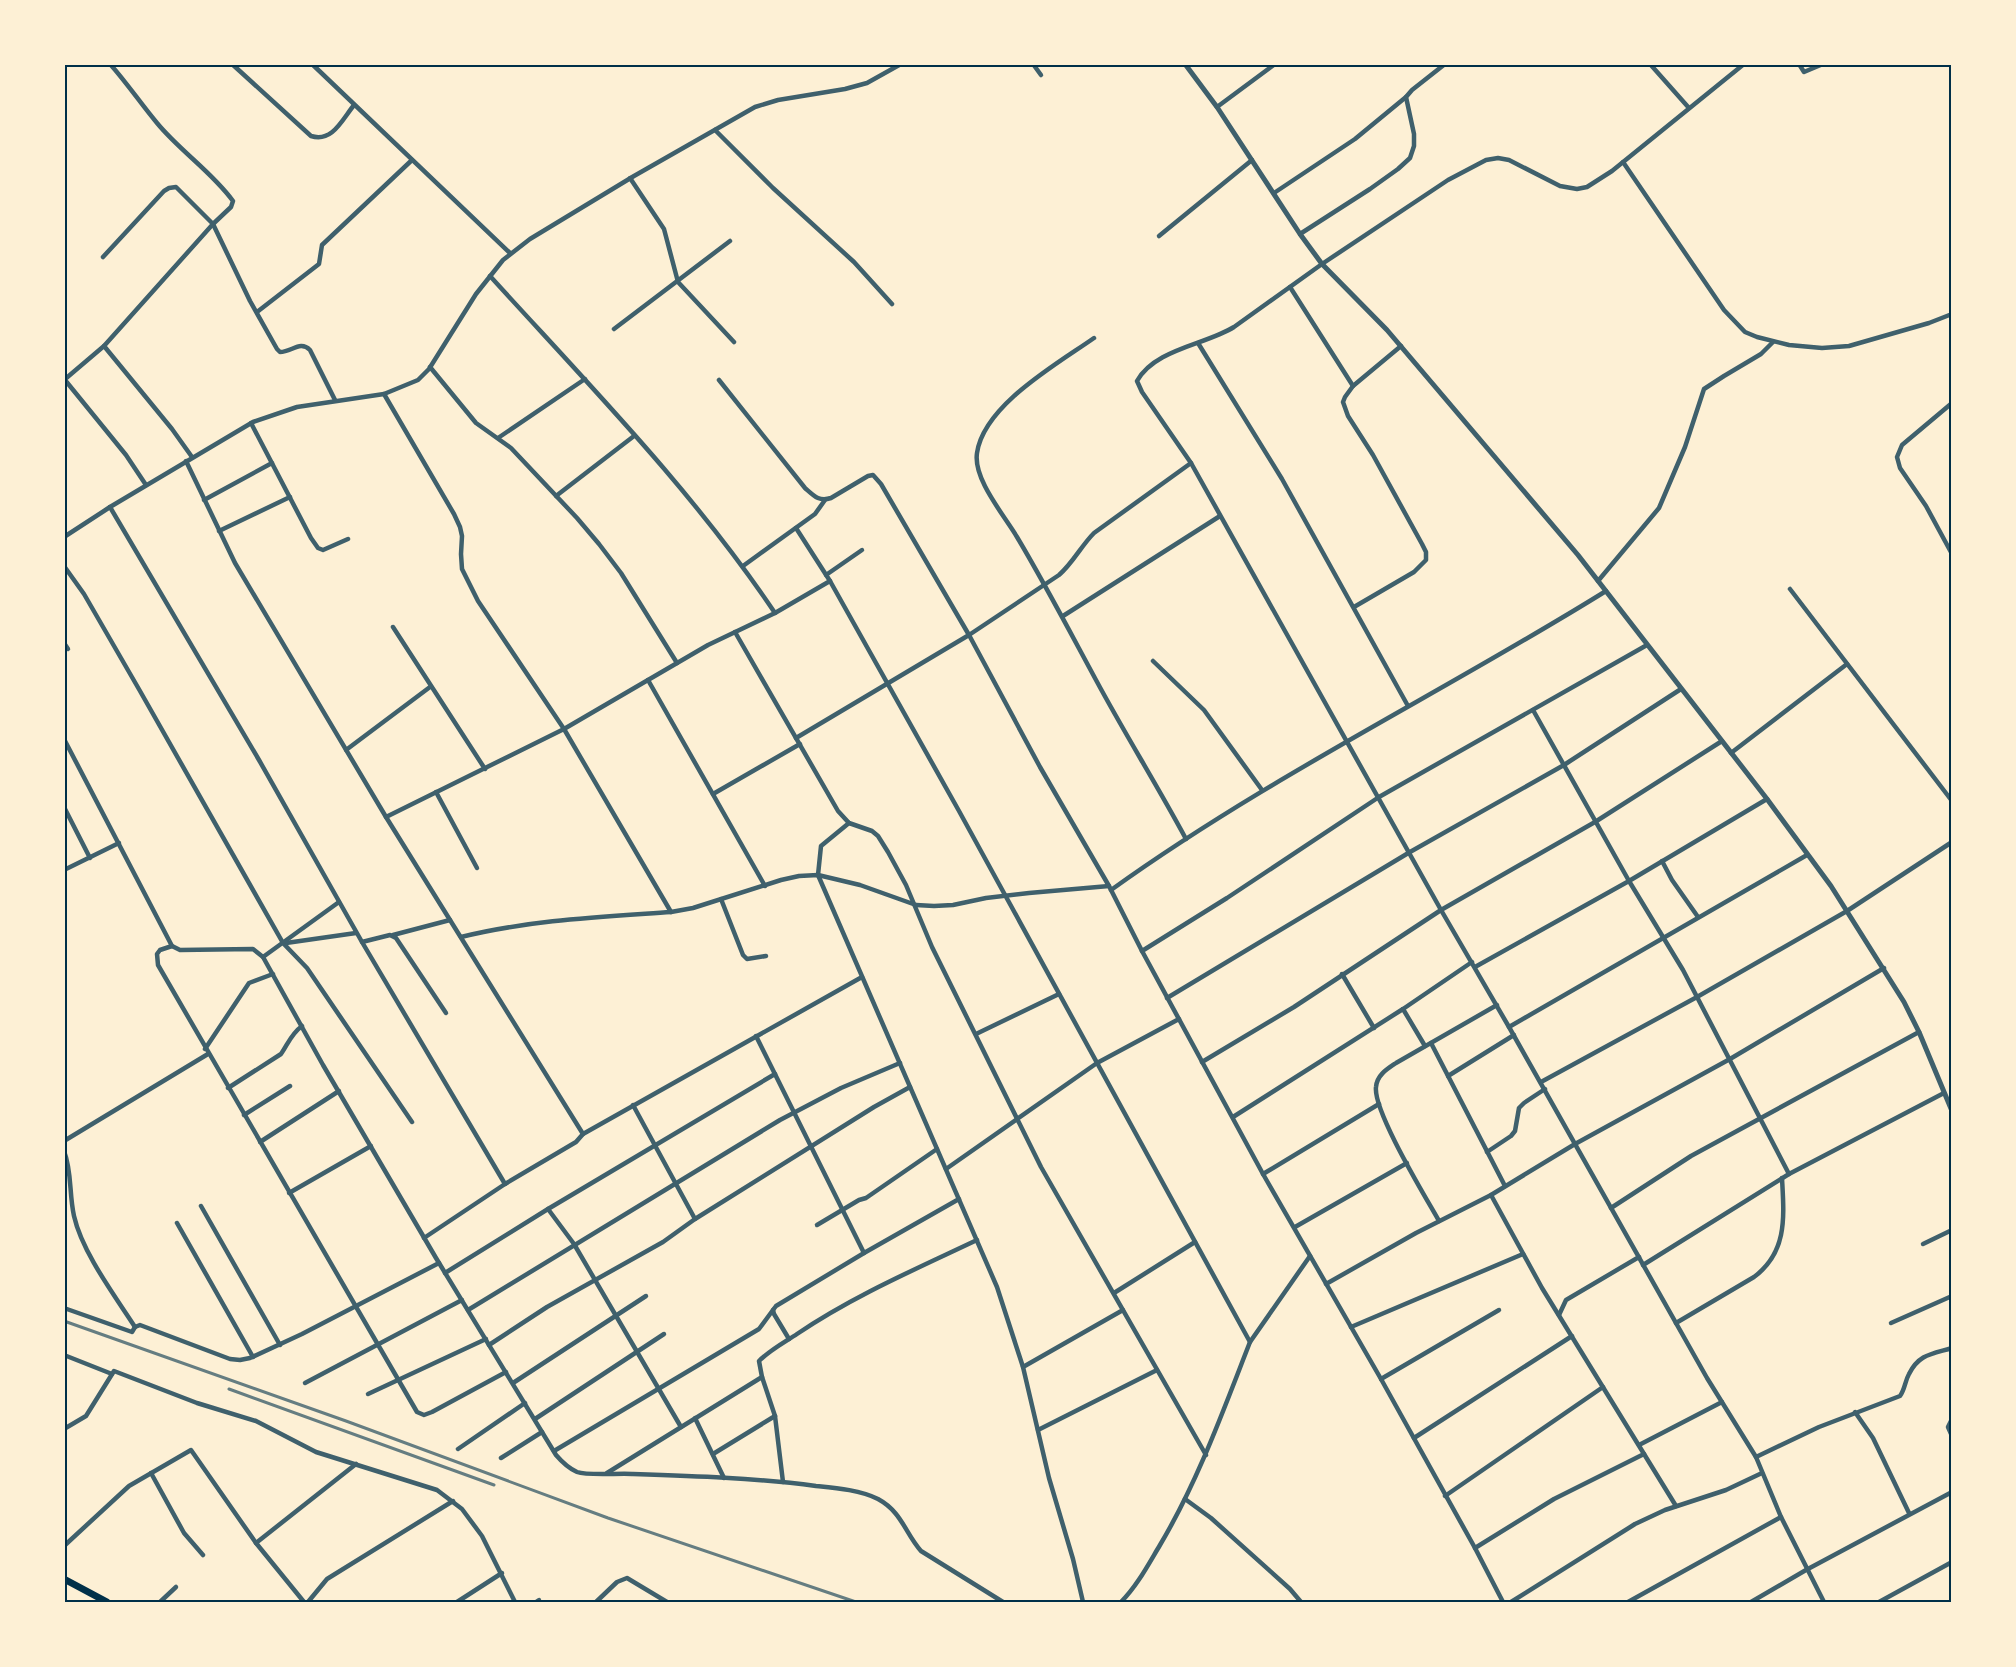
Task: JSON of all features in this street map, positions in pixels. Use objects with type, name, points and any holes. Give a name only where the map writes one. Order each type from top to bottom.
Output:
[{"type":"highway","points":[[64,1579],[107,1602]]},
{"type":"street","points":[[110,64],[133,90],[157,124],[217,182],[233,201],[231,207],[213,224],[104,346],[65,380],[126,455],[146,485]]},
{"type":"street","points":[[232,64],[310,136],[319,139],[326,137],[354,105]]},
{"type":"street","points":[[312,64],[510,253]]},
{"type":"street","points":[[64,537],[251,423],[297,407],[384,394],[418,380],[430,367],[490,276],[510,253],[530,239],[630,178],[765,103],[845,89],[880,76],[901,64]]},
{"type":"street","points":[[1033,64],[1041,75]]},
{"type":"street","points":[[1185,64],[1217,107],[1322,264],[1388,330],[1542,512],[1767,799],[1847,911],[1884,968],[1919,1032],[1952,1111]]},
{"type":"street","points":[[1217,107],[1275,64]]},
{"type":"street","points":[[1274,193],[1355,138],[1445,64]]},
{"type":"street","points":[[1650,64],[1689,108]]},
{"type":"street","points":[[1744,64],[1601,180],[1577,189],[1560,186],[1509,160],[1486,160],[1448,180],[1223,333],[1173,352],[1157,362],[1137,381],[1142,392],[1191,463],[1441,910],[1474,964],[1676,1323],[1756,1457],[1781,1517],[1824,1602]]},
{"type":"street","points":[[1799,64],[1804,72],[1823,64]]},
{"type":"street","points":[[1300,234],[1370,189],[1410,158],[1414,146],[1414,134],[1406,98]]},
{"type":"street","points":[[715,130],[772,188],[854,262],[892,304]]},
{"type":"street","points":[[257,312],[319,264],[322,245],[412,160]]},
{"type":"street","points":[[1159,236],[1251,160]]},
{"type":"street","points":[[1623,162],[1736,324],[1745,332],[1773,342],[1807,348],[1836,348],[1898,333],[1952,314]]},
{"type":"street","points":[[630,178],[664,229],[678,282],[735,342]]},
{"type":"street","points":[[103,257],[143,212],[169,188],[176,188],[213,224],[257,312],[280,352],[286,352],[301,345],[310,350],[335,400]]},
{"type":"street","points":[[614,329],[730,242]]},
{"type":"street","points":[[490,276],[657,459],[743,566],[774,613]]},
{"type":"street","points":[[1290,287],[1353,386]]},
{"type":"street","points":[[1094,338],[1027,385],[1008,402],[990,422],[980,438],[976,465],[1063,616],[1090,670],[1186,839]]},
{"type":"street","points":[[1598,581],[1659,508],[1690,433],[1704,389],[1761,354],[1773,342]]},
{"type":"street","points":[[1198,343],[1266,453],[1408,706]]},
{"type":"street","points":[[104,346],[192,457]]},
{"type":"street","points":[[1354,607],[1414,572],[1424,564],[1427,556],[1383,474],[1344,409],[1345,397],[1353,386],[1401,346]]},
{"type":"street","points":[[430,367],[476,423],[511,448],[577,518],[610,559],[677,663]]},
{"type":"street","points":[[498,438],[585,379]]},
{"type":"street","points":[[719,380],[805,488],[817,498],[825,500]]},
{"type":"street","points":[[384,394],[460,527],[462,569],[478,601],[564,729],[671,912]]},
{"type":"street","points":[[1952,403],[1902,445],[1897,457],[1900,468],[1926,506],[1952,555]]},
{"type":"street","points":[[251,423],[318,548],[323,550],[348,539]]},
{"type":"street","points":[[556,496],[634,436]]},
{"type":"street","points":[[186,461],[235,562],[386,817],[583,1134]]},
{"type":"street","points":[[204,500],[272,463]]},
{"type":"street","points":[[796,738],[969,635],[1045,584],[1066,569],[1082,544],[1094,533],[1191,463]]},
{"type":"street","points":[[743,566],[819,511],[825,500],[868,476],[877,478],[969,635],[1040,767],[1110,888],[1263,1174],[1352,1327],[1503,1602]]},
{"type":"street","points":[[219,531],[290,497]]},
{"type":"street","points":[[110,507],[259,760],[356,933],[505,1184]]},
{"type":"street","points":[[1063,616],[1220,516]]},
{"type":"street","points":[[796,528],[830,581],[888,684],[1250,1342]]},
{"type":"street","points":[[826,575],[862,550]]},
{"type":"street","points":[[64,566],[84,594],[135,681],[284,943],[307,968],[412,1122]]},
{"type":"street","points":[[386,817],[564,729],[677,663],[830,581]]},
{"type":"street","points":[[1790,589],[1952,801]]},
{"type":"street","points":[[461,937],[533,923],[671,912],[693,908],[798,876],[818,875],[840,879],[916,905],[953,905],[1006,896],[1110,888],[1262,790],[1500,655],[1606,591]]},
{"type":"street","points":[[393,627],[485,768]]},
{"type":"street","points":[[735,632],[838,811],[849,823],[872,831],[878,836],[916,905],[932,947],[1061,1203],[1206,1455]]},
{"type":"street","points":[[64,643],[68,649]]},
{"type":"street","points":[[1142,951],[1227,898],[1378,797],[1647,645]]},
{"type":"street","points":[[1153,661],[1210,717],[1262,790]]},
{"type":"street","points":[[1731,753],[1847,664]]},
{"type":"street","points":[[648,680],[765,886]]},
{"type":"street","points":[[346,750],[430,687]]},
{"type":"street","points":[[1167,998],[1410,852],[1564,765],[1681,689]]},
{"type":"street","points":[[1533,710],[1629,881],[1664,937],[1789,1174]]},
{"type":"street","points":[[64,739],[172,946],[180,950],[253,949],[263,957],[424,1238],[542,1432],[566,1466],[579,1473],[783,1482],[843,1489],[878,1499],[895,1511],[904,1523],[912,1541],[921,1551],[1003,1602]]},
{"type":"street","points":[[1203,1062],[1294,1007],[1441,910],[1595,822],[1722,741]]},
{"type":"street","points":[[713,794],[800,744]]},
{"type":"street","points":[[436,792],[477,868]]},
{"type":"street","points":[[1233,1117],[1474,964],[1629,881],[1767,799]]},
{"type":"street","points":[[64,807],[90,858]]},
{"type":"street","points":[[849,823],[821,846],[818,875],[997,1287],[1023,1367],[1049,1478],[1083,1602]]},
{"type":"street","points":[[1541,1082],[1697,997],[1847,911],[1952,842]]},
{"type":"street","points":[[64,870],[119,843]]},
{"type":"street","points":[[1509,1027],[1807,855]]},
{"type":"street","points":[[1662,861],[1698,917]]},
{"type":"street","points":[[721,899],[743,956],[751,959],[766,956]]},
{"type":"street","points":[[263,957],[339,902]]},
{"type":"street","points":[[362,942],[450,920]]},
{"type":"street","points":[[284,943],[356,933]]},
{"type":"street","points":[[390,935],[396,938],[446,1013]]},
{"type":"street","points":[[172,946],[160,950],[156,960],[417,1412],[424,1415],[506,1372]]},
{"type":"street","points":[[1326,1284],[1439,1221],[1491,1195],[1575,1144],[1730,1059],[1884,968]]},
{"type":"street","points":[[64,1141],[207,1051],[249,983],[273,974]]},
{"type":"street","points":[[1342,974],[1374,1028]]},
{"type":"street","points":[[424,1238],[505,1184],[576,1142],[583,1134],[862,977]]},
{"type":"street","points":[[976,1034],[1059,994]]},
{"type":"street","points":[[1439,1221],[1388,1126],[1379,1104],[1376,1086],[1383,1072],[1396,1063],[1497,1005]]},
{"type":"street","points":[[1403,1009],[1448,1076],[1505,1186]]},
{"type":"street","points":[[946,1169],[1097,1063],[1179,1019]]},
{"type":"street","points":[[228,1088],[276,1058],[287,1046],[293,1034],[302,1026]]},
{"type":"street","points":[[1611,1208],[1683,1162],[1760,1118],[1919,1032]]},
{"type":"street","points":[[1448,1076],[1514,1035]]},
{"type":"street","points":[[756,1036],[864,1253]]},
{"type":"street","points":[[468,1310],[794,1113],[833,1092],[900,1063]]},
{"type":"street","points":[[445,1273],[775,1074]]},
{"type":"street","points":[[244,1115],[290,1086]]},
{"type":"street","points":[[489,1345],[547,1307],[663,1242],[695,1219],[910,1087]]},
{"type":"street","points":[[1487,1152],[1511,1136],[1515,1131],[1520,1108],[1524,1102],[1545,1089]]},
{"type":"street","points":[[260,1142],[339,1091]]},
{"type":"street","points":[[1643,1264],[1789,1174],[1944,1093]]},
{"type":"street","points":[[1263,1174],[1379,1104]]},
{"type":"street","points":[[633,1105],[695,1219]]},
{"type":"street","points":[[289,1193],[370,1146]]},
{"type":"street","points":[[817,1226],[866,1198],[937,1149]]},
{"type":"street","points":[[64,1150],[74,1216],[81,1235],[101,1275],[135,1327]]},
{"type":"street","points":[[1294,1227],[1407,1163]]},
{"type":"street","points":[[1676,1323],[1766,1269],[1774,1257],[1782,1233],[1784,1215],[1782,1178]]},
{"type":"street","points":[[1491,1195],[1559,1315],[1676,1506]]},
{"type":"street","points":[[554,1451],[759,1329],[780,1303],[959,1199]]},
{"type":"street","points":[[201,1206],[280,1345]]},
{"type":"street","points":[[549,1209],[596,1280],[681,1427]]},
{"type":"street","points":[[177,1224],[253,1357]]},
{"type":"street","points":[[1923,1244],[1952,1230]]},
{"type":"street","points":[[783,1482],[775,1416],[759,1361],[789,1339],[862,1296],[977,1240]]},
{"type":"street","points":[[1114,1293],[1195,1242]]},
{"type":"street","points":[[1352,1327],[1523,1254]]},
{"type":"street","points":[[1121,1602],[1137,1583],[1185,1499],[1206,1455],[1250,1342],[1310,1256]]},
{"type":"street","points":[[1559,1315],[1566,1300],[1639,1257]]},
{"type":"street","points":[[64,1308],[132,1332],[140,1325],[230,1359],[240,1360],[280,1345],[439,1263]]},
{"type":"street","points":[[513,1383],[615,1314],[646,1296]]},
{"type":"street","points":[[1891,1323],[1952,1296]]},
{"type":"street","points":[[305,1383],[462,1300]]},
{"type":"street","points":[[773,1310],[789,1339]]},
{"type":"street","points":[[1023,1367],[1123,1310]]},
{"type":"street","points":[[1381,1379],[1500,1310]]},
{"type":"street","points":[[535,1419],[664,1334]]},
{"type":"street","points":[[1414,1438],[1572,1336]]},
{"type":"street","points":[[368,1394],[486,1339]]},
{"type":"street","points":[[1756,1457],[1855,1412],[1900,1396],[1908,1375],[1921,1357],[1952,1348]]},
{"type":"street","points":[[64,1355],[112,1374]]},
{"type":"street","points":[[1038,1430],[1157,1370]]},
{"type":"street","points":[[64,1429],[86,1416],[114,1371],[256,1421],[310,1449],[427,1486],[437,1490],[462,1509],[482,1536],[515,1602]]},
{"type":"street","points":[[607,1473],[762,1377]]},
{"type":"street","points":[[1445,1496],[1603,1387]]},
{"type":"street","points":[[1639,1445],[1722,1402]]},
{"type":"street","points":[[458,1449],[525,1403]]},
{"type":"street","points":[[1855,1412],[1873,1438],[1909,1514]]},
{"type":"street","points":[[713,1454],[775,1416]]},
{"type":"street","points":[[695,1418],[724,1478]]},
{"type":"street","points":[[1952,1419],[1949,1420],[1948,1427],[1952,1436]]},
{"type":"street","points":[[501,1458],[542,1432]]},
{"type":"street","points":[[64,1546],[121,1492],[191,1450],[256,1544],[306,1602],[327,1579],[453,1502]]},
{"type":"street","points":[[1475,1548],[1554,1499],[1644,1454]]},
{"type":"street","points":[[256,1544],[356,1464]]},
{"type":"street","points":[[151,1473],[184,1533],[203,1555]]},
{"type":"street","points":[[1511,1602],[1635,1524],[1676,1506],[1726,1490],[1762,1473]]},
{"type":"street","points":[[1751,1602],[1952,1492]]},
{"type":"street","points":[[1185,1499],[1211,1518],[1290,1589],[1301,1602]]},
{"type":"street","points":[[1628,1602],[1781,1517]]},
{"type":"street","points":[[1879,1602],[1952,1562]]},
{"type":"street","points":[[457,1602],[502,1573]]},
{"type":"street","points":[[596,1602],[617,1582],[627,1578],[667,1602]]},
{"type":"street","points":[[160,1602],[176,1587]]},
{"type":"railway","points":[[64,1321],[346,1421],[608,1518],[856,1602]]},
{"type":"railway","points":[[229,1389],[494,1485]]}]
